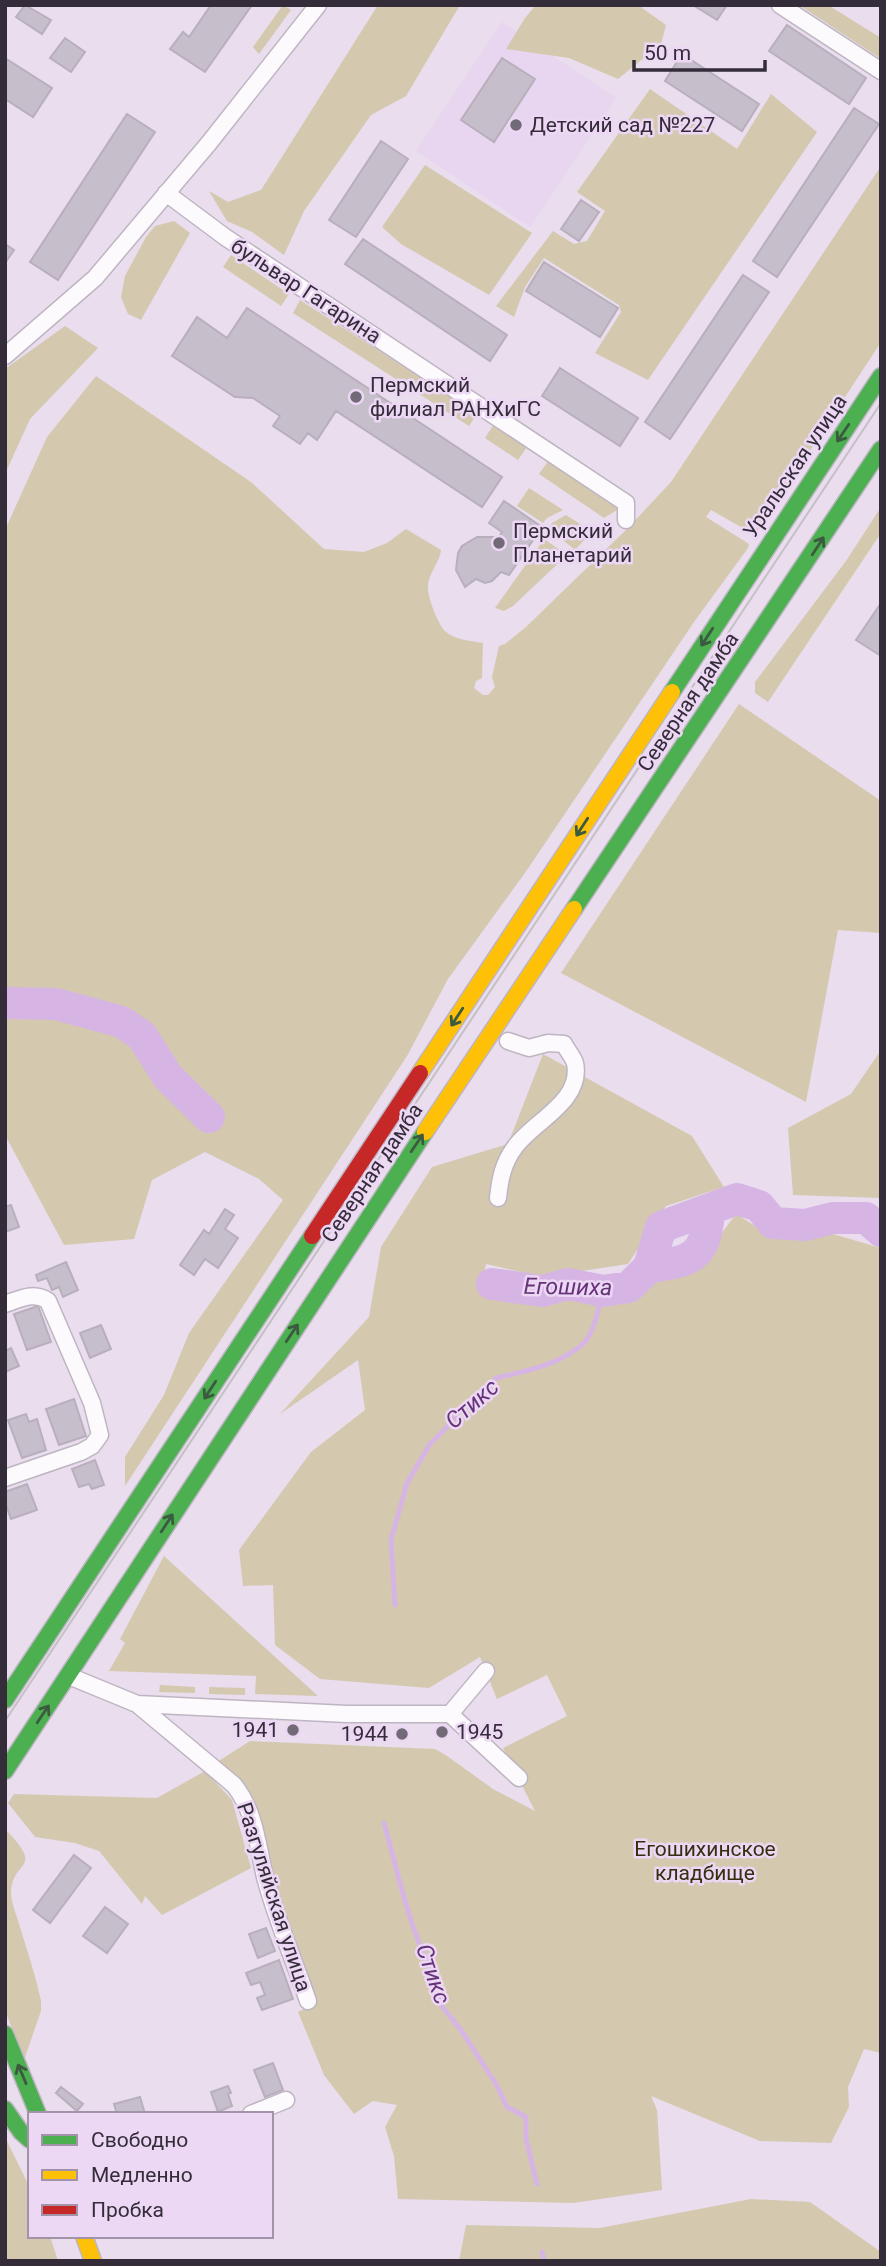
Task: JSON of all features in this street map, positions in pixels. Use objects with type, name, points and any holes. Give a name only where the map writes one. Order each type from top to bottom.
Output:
[{"type":"main road","name":"Уральская улица","points":[[745,580],[881,376]]},
{"type":"main road","name":"Северная дамба","points":[[5,1771],[470,1064],[881,449]]},
{"type":"main road","name":"Северная дамба","points":[[5,1700],[745,580]]},
{"type":"main road","points":[[5,2034],[37,2112]]},
{"type":"main road","points":[[5,2109],[20,2132],[28,2138]]},
{"type":"main road","points":[[85,2238],[93,2261]]},
{"type":"street","points":[[5,356],[95,278],[209,143],[318,5]]},
{"type":"street","points":[[780,5],[881,71]]},
{"type":"street","name":"бульвар Гагарина","points":[[166,193],[225,237],[626,503],[626,520]]},
{"type":"street","points":[[498,1198],[501,1170],[515,1146],[560,1104],[575,1082],[575,1061],[564,1044],[548,1043],[529,1048],[508,1041]]},
{"type":"street","points":[[5,1304],[29,1296],[40,1296],[48,1301],[92,1403],[100,1435],[92,1446],[81,1452],[5,1478]]},
{"type":"street","points":[[450,1714],[486,1671]]},
{"type":"street","name":"Разгуляйская улица","points":[[69,1676],[137,1704],[234,1785],[246,1800],[266,1878],[308,2001]]},
{"type":"street","points":[[137,1704],[347,1714],[450,1714],[519,1778]]},
{"type":"street","points":[[256,2112],[286,2100]]},
{"type":"shaded area","name":"Детский сад №227","points":[[502,22],[616,98],[530,227],[416,151]]},
{"type":"green space","points":[[283,5],[291,10],[259,54],[253,47]]},
{"type":"green space","points":[[378,5],[460,5],[406,96],[371,115],[304,211],[284,255],[252,232],[227,221],[209,191],[228,202],[261,190]]},
{"type":"green space","points":[[536,5],[638,5],[666,25],[661,44],[618,79],[569,58],[506,49]]},
{"type":"green space","points":[[799,5],[828,5],[881,38],[881,59]]},
{"type":"green space","points":[[650,89],[737,149],[771,94],[817,132],[648,380],[595,353],[621,312],[619,305],[544,258],[525,287],[514,317],[496,306],[553,231],[574,244],[587,241],[605,211],[577,192]]},
{"type":"green space","points":[[425,165],[532,233],[489,295],[401,244],[382,227]]},
{"type":"green space","points":[[881,166],[881,342],[755,535],[711,510],[706,517],[749,544],[748,548],[694,622],[527,870],[448,979],[407,1056],[125,1486],[125,1457],[164,1395],[189,1333],[283,1200],[259,1179],[205,1152],[152,1180],[134,1239],[64,1245],[5,1135],[5,530],[47,437],[96,376],[251,482],[324,549],[364,552],[387,543],[406,529],[441,550],[429,582],[431,603],[446,632],[483,643],[482,678],[476,681],[474,688],[483,695],[488,695],[495,687],[492,677],[499,646],[526,627],[628,528],[671,482]]},
{"type":"green space","points":[[174,221],[190,233],[141,320],[128,314],[121,297],[125,276],[155,226]]},
{"type":"green space","points":[[231,255],[289,294],[281,306],[223,267]]},
{"type":"green space","points":[[300,300],[477,414],[469,426],[293,313]]},
{"type":"green space","points":[[65,326],[98,348],[30,419],[5,474],[5,369]]},
{"type":"green space","points":[[494,424],[527,447],[518,460],[485,438]]},
{"type":"green space","points":[[549,460],[620,508],[604,518],[539,474]]},
{"type":"green space","points":[[529,488],[563,510],[543,523],[517,506]]},
{"type":"green space","points":[[881,507],[881,533],[768,702],[755,693],[755,682],[846,561]]},
{"type":"green space","points":[[566,515],[588,529],[587,537],[575,550],[548,528]]},
{"type":"green space","points":[[544,539],[567,555],[513,606],[504,611],[495,608]]},
{"type":"green space","points":[[739,704],[881,801],[881,933],[838,930],[806,1102],[561,973]]},
{"type":"green space","points":[[881,1050],[881,1198],[793,1195],[788,1128],[851,1094]]},
{"type":"green space","name":"Егошихинское кладбище","points":[[543,1054],[692,1136],[724,1187],[666,1206],[628,1264],[542,1277],[486,1264],[480,1291],[527,1301],[605,1300],[634,1293],[663,1273],[687,1268],[709,1250],[736,1214],[776,1239],[819,1230],[881,1248],[881,2053],[864,2049],[848,2087],[849,2107],[831,2143],[760,2141],[651,2096],[657,2110],[662,2190],[573,2203],[398,2199],[394,2156],[385,2127],[397,2105],[373,2101],[354,2114],[324,2075],[298,2012],[314,2004],[277,1899],[254,1808],[214,1764],[250,1741],[435,1749],[493,1789],[535,1811],[503,1748],[567,1716],[547,1675],[497,1699],[480,1657],[429,1688],[320,1679],[275,1645],[273,1585],[243,1586],[239,1550],[311,1452],[365,1410],[358,1360],[280,1414],[369,1317],[381,1247],[432,1167],[508,1144]]},
{"type":"green space","points":[[164,1556],[318,1696],[255,1694],[256,1676],[109,1671],[125,1643],[120,1639]]},
{"type":"green space","points":[[160,1685],[195,1687],[195,1693],[159,1692]]},
{"type":"green space","points":[[209,1687],[245,1688],[245,1695],[209,1694]]},
{"type":"green space","points":[[205,1771],[232,1800],[251,1868],[162,1915],[145,1896],[142,1904],[99,1851],[75,1843],[35,1837],[8,1803],[14,1794],[157,1798]]},
{"type":"green space","points":[[5,1829],[24,1852],[24,1864],[12,1883],[11,1895],[41,2001],[41,2011],[24,2060],[5,2010]]},
{"type":"green space","points":[[5,2137],[28,2184],[28,2238],[51,2238],[58,2261],[5,2261]]},
{"type":"green space","points":[[751,2199],[810,2202],[881,2252],[881,2261],[459,2261],[466,2225],[600,2228]]},
{"type":"building","points":[[25,5],[51,20],[42,34],[16,17]]},
{"type":"building","points":[[211,5],[252,5],[205,72],[170,49],[183,32],[189,37]]},
{"type":"building","points":[[693,5],[727,5],[717,20]]},
{"type":"building","points":[[787,25],[866,78],[849,104],[769,51]]},
{"type":"building","points":[[65,38],[85,52],[71,72],[50,58]]},
{"type":"building","points":[[682,54],[759,104],[742,131],[665,81]]},
{"type":"building","points":[[5,58],[52,88],[33,117],[5,99]]},
{"type":"building","points":[[502,58],[535,79],[494,142],[461,120]]},
{"type":"building","points":[[854,108],[879,124],[777,277],[753,261]]},
{"type":"building","points":[[127,114],[155,132],[58,280],[30,262]]},
{"type":"building","points":[[381,141],[408,159],[356,237],[329,220]]},
{"type":"building","points":[[581,200],[599,212],[579,241],[561,229]]},
{"type":"building","points":[[363,239],[507,335],[490,361],[345,264]]},
{"type":"building","points":[[5,244],[14,250],[5,263]]},
{"type":"building","points":[[544,262],[618,308],[600,337],[526,291]]},
{"type":"building","points":[[743,275],[769,292],[670,439],[645,422]]},
{"type":"building","points":[[247,308],[502,477],[482,507],[336,411],[317,440],[308,433],[300,444],[273,426],[280,416],[253,398],[235,397],[172,356],[197,317],[227,338]]},
{"type":"building","points":[[560,368],[638,418],[620,446],[542,396]]},
{"type":"building","name":"Пермский Планетарий","points":[[504,501],[542,527],[509,575],[501,572],[492,581],[485,583],[476,579],[465,587],[456,570],[458,553],[462,546],[477,537],[499,537],[502,532],[489,523]]},
{"type":"building","points":[[879,606],[881,607],[881,656],[856,640]]},
{"type":"building","points":[[11,1205],[19,1227],[5,1232],[5,1207]]},
{"type":"building","points":[[225,1209],[234,1215],[225,1229],[238,1238],[218,1268],[205,1259],[194,1275],[180,1265],[204,1230],[209,1234]]},
{"type":"building","points":[[66,1262],[78,1290],[63,1297],[59,1287],[52,1290],[47,1278],[38,1281],[36,1275]]},
{"type":"building","points":[[38,1306],[51,1342],[27,1350],[14,1314]]},
{"type":"building","points":[[101,1325],[111,1349],[90,1358],[80,1333]]},
{"type":"building","points":[[11,1348],[19,1366],[5,1372],[5,1351]]},
{"type":"building","points":[[74,1399],[86,1436],[59,1445],[46,1409]]},
{"type":"building","points":[[26,1414],[29,1422],[37,1419],[46,1450],[22,1458],[8,1420]]},
{"type":"building","points":[[95,1460],[104,1485],[92,1489],[89,1484],[79,1487],[72,1469]]},
{"type":"building","points":[[27,1484],[37,1510],[11,1519],[5,1502],[5,1492]]},
{"type":"building","points":[[74,1855],[91,1868],[50,1923],[33,1910]]},
{"type":"building","points":[[105,1907],[128,1924],[107,1953],[83,1936]]},
{"type":"building","points":[[266,1928],[275,1951],[258,1958],[249,1934]]},
{"type":"building","points":[[279,1960],[293,1999],[262,2010],[257,1998],[265,1995],[260,1982],[251,1985],[246,1973]]},
{"type":"building","points":[[273,2063],[283,2090],[265,2097],[254,2070]]},
{"type":"building","points":[[228,2086],[232,2106],[218,2112],[211,2092]]},
{"type":"building","points":[[61,2087],[83,2104],[77,2111],[56,2093]]},
{"type":"building","points":[[140,2097],[144,2112],[116,2112],[114,2104]]},
{"type":"waterway","name":"Егошиха","points":[[5,1003],[56,1004],[122,1022],[142,1036],[168,1077],[209,1117]]},
{"type":"waterway","name":"Егошиха","points":[[492,1284],[542,1291],[568,1284],[603,1291],[629,1287],[649,1267],[661,1227],[737,1199],[759,1206],[773,1223],[805,1225],[833,1218],[866,1218],[881,1231]]},
{"type":"waterway","points":[[649,1267],[676,1263],[694,1254],[704,1238],[709,1211]]},
{"type":"waterway","name":"Стикс","points":[[395,1605],[391,1540],[407,1483],[430,1444],[452,1422],[459,1409],[481,1399],[496,1378],[531,1370],[575,1351],[587,1339],[603,1291]]},
{"type":"waterway","name":"Стикс","points":[[384,1823],[414,1930],[431,1969],[441,1984],[439,2003],[461,2030],[496,2084],[507,2107],[526,2117],[526,2139],[537,2184]]},
{"type":"waterway","name":"Стикс","points":[[542,2252],[544,2261]]},
{"type":"tram line","points":[[5,1721],[881,403]]},
{"type":"traffic: fast","points":[[672,692],[881,376]]},
{"type":"traffic: fast","points":[[574,909],[881,449]]},
{"type":"traffic: fast","points":[[5,1771],[425,1132]]},
{"type":"traffic: fast","points":[[5,1700],[312,1236]]},
{"type":"traffic: fast","points":[[5,2034],[37,2112]]},
{"type":"traffic: fast","points":[[5,2109],[28,2138]]},
{"type":"traffic: slow","points":[[420,1073],[672,692]]},
{"type":"traffic: slow","points":[[425,1132],[574,909]]},
{"type":"traffic: slow","points":[[85,2238],[93,2261]]},
{"type":"traffic: jam","points":[[312,1236],[420,1073]]},
{"type":"place","name":"Детский сад №227","points":[[516,125]]},
{"type":"place","name":"Пермский филиал РАНХиГС","points":[[356,397]]},
{"type":"place","name":"Пермский Планетарий","points":[[499,543]]},
{"type":"place","name":"1941","points":[[293,1730]]},
{"type":"place","name":"1945","points":[[442,1732]]},
{"type":"place","name":"1944","points":[[402,1734]]}]
